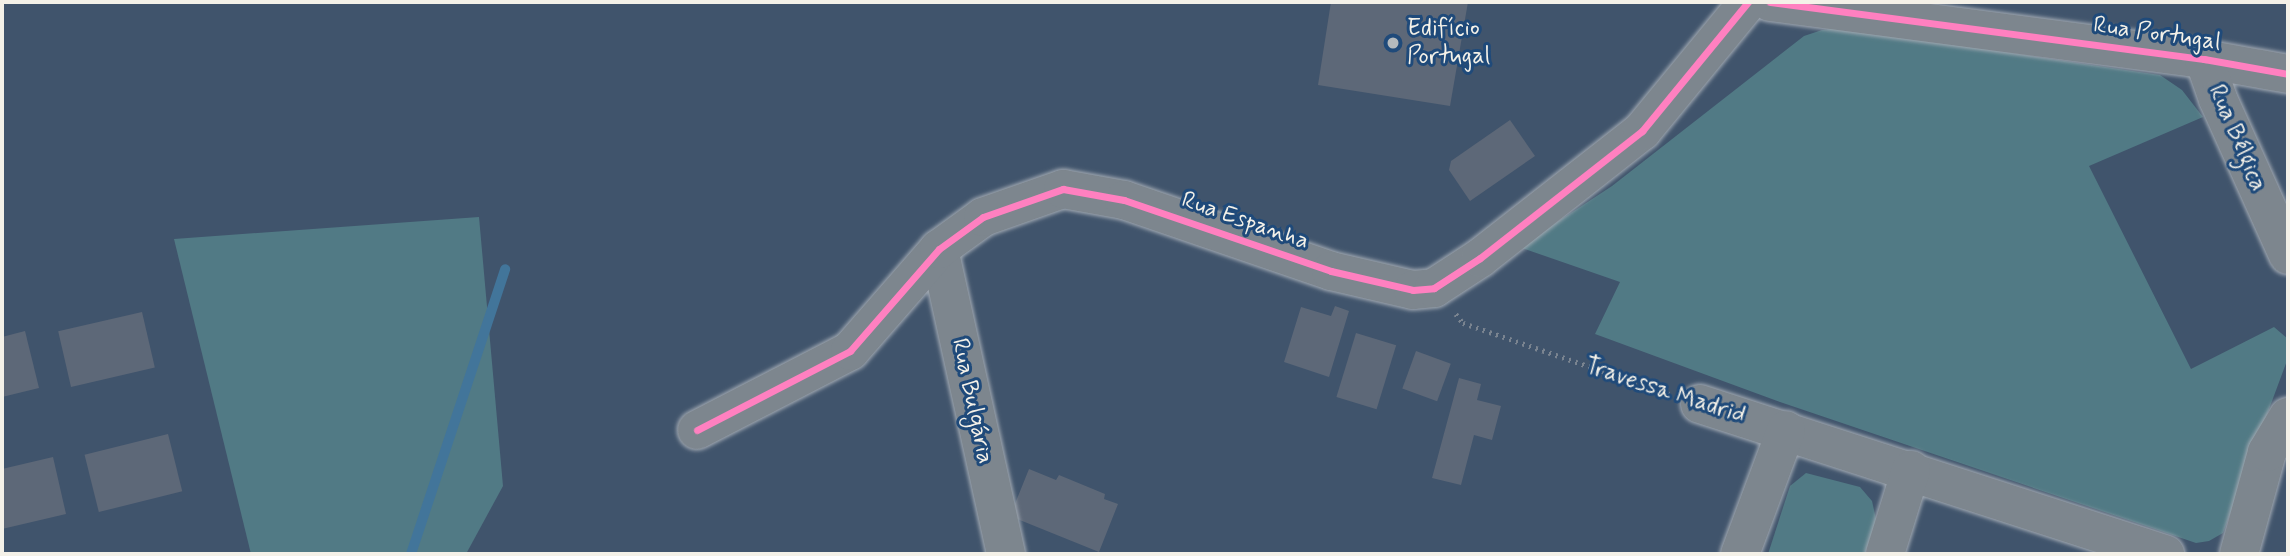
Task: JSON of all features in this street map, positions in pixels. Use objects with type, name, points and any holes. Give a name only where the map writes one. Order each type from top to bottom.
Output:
[{"type":"street","points":[[1434,288],[1480,258],[1642,131],[1748,2]]},
{"type":"street","name":"Rua Portugal","points":[[1770,2],[2204,59],[2288,74]]},
{"type":"street","name":"Rua Bélgica","points":[[2204,59],[2218,99],[2288,255]]},
{"type":"street","name":"Rua Espanha","points":[[697,430],[850,351],[939,248],[983,217],[1063,189],[1124,200],[1331,271],[1413,290],[1434,288]]},
{"type":"street","name":"Rua Bulgária","points":[[939,248],[1006,554]]},
{"type":"street","name":"Travessa Madrid","points":[[1700,404],[2165,554]]},
{"type":"street","points":[[2239,554],[2267,452],[2288,417]]},
{"type":"street","points":[[1741,554],[1786,430]]},
{"type":"street","points":[[1885,554],[1911,470]]},
{"type":"green space","points":[[1841,28],[2160,75],[2182,90],[2203,117],[2089,166],[2191,369],[2274,327],[2288,339],[2288,358],[2223,533],[2209,541],[2196,543],[1780,402],[1595,334],[1620,282],[1519,247],[1612,186],[1804,36]]},
{"type":"green space","points":[[479,217],[503,486],[466,554],[251,554],[174,239]]},
{"type":"green space","points":[[1806,473],[1860,487],[1872,501],[1876,519],[1865,554],[1768,554],[1790,486]]},
{"type":"building","name":"Edifício Portugal","points":[[1331,2],[1468,2],[1450,106],[1318,85]]},
{"type":"building","points":[[1510,120],[1535,156],[1470,201],[1449,170],[1451,161]]},
{"type":"building","points":[[1335,306],[1349,311],[1329,377],[1284,362],[1301,307],[1331,316]]},
{"type":"building","points":[[142,312],[155,368],[71,387],[58,331]]},
{"type":"building","points":[[25,331],[39,388],[2,397],[2,337]]},
{"type":"building","points":[[1356,333],[1396,345],[1377,409],[1336,397]]},
{"type":"building","points":[[1416,351],[1451,364],[1437,401],[1402,389]]},
{"type":"building","points":[[1459,378],[1481,384],[1477,400],[1501,406],[1492,440],[1474,435],[1461,485],[1432,478]]},
{"type":"building","points":[[168,434],[182,491],[99,512],[85,455]]},
{"type":"building","points":[[53,457],[66,514],[2,529],[2,469]]},
{"type":"building","points":[[1029,469],[1056,480],[1059,475],[1105,494],[1104,499],[1118,504],[1099,552],[1010,516]]},
{"type":"waterway","points":[[411,554],[505,269]]},
{"type":"cycle path","points":[[697,430],[850,351],[939,249],[983,217],[1063,189],[1124,200],[1331,271],[1413,290],[1434,288],[1480,258],[1642,131],[1748,2]]},
{"type":"cycle path","points":[[1770,2],[2204,59],[2288,74]]},
{"type":"place","name":"Edifício Portugal","points":[[1393,43]]}]
